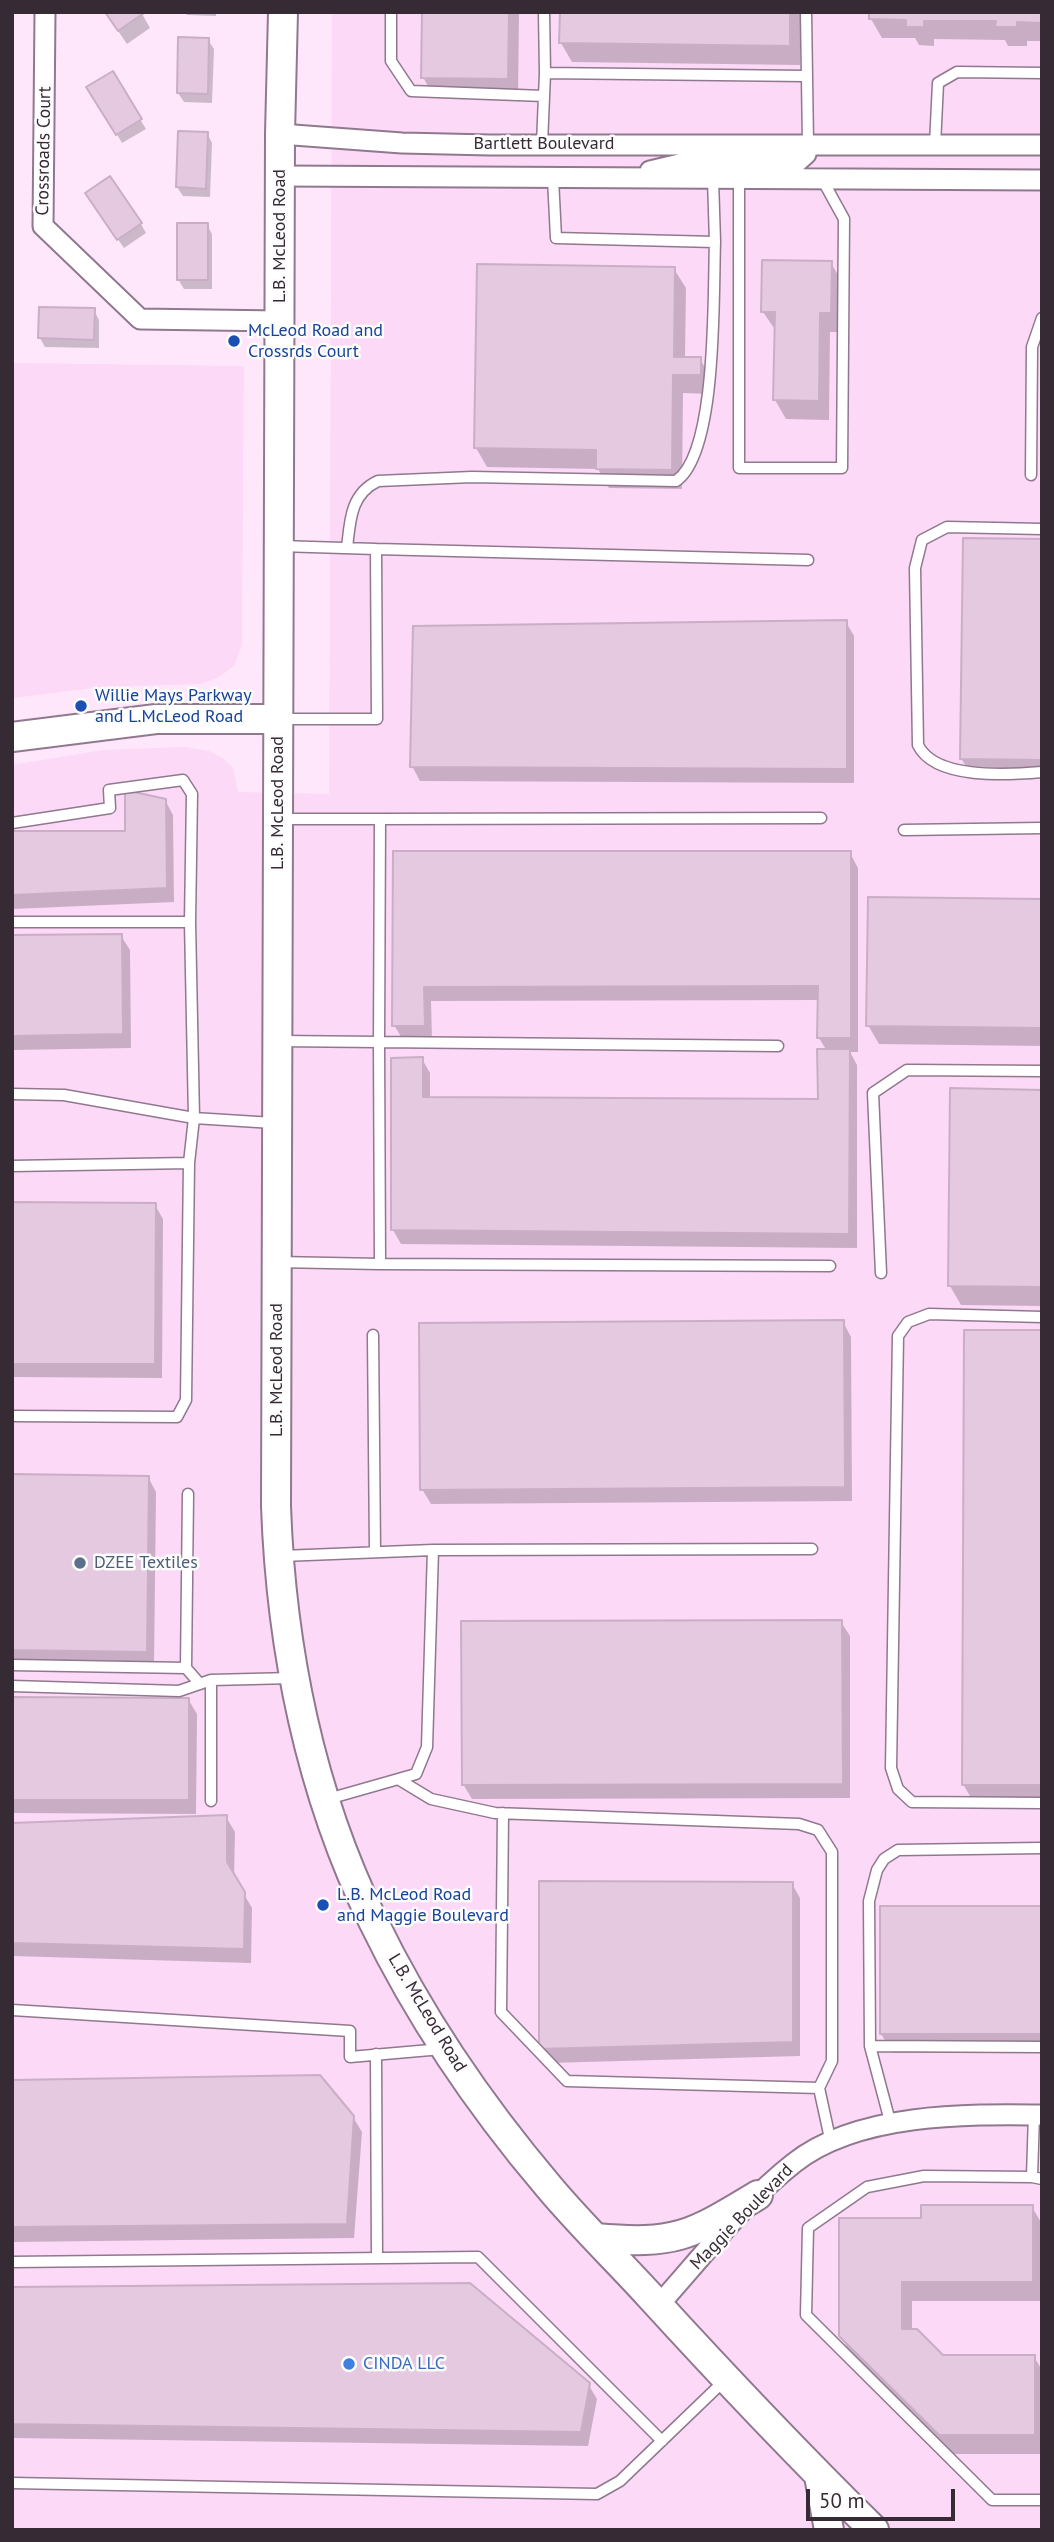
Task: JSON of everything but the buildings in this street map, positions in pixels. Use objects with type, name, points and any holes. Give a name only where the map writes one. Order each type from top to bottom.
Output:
[{"type":"street","name":"Crossroads Court","points":[[45,12],[43,226],[140,318],[279,321]]},
{"type":"street","name":"L.B. McLeod Road","points":[[283,12],[279,321],[278,1556],[302,1714],[324,1800],[372,1919],[417,2005],[446,2049],[548,2186],[726,2379],[874,2530]]},
{"type":"street","name":"Bartlett Boulevard","points":[[280,134],[402,143],[1042,145]]},
{"type":"street","name":"Bartlett Boulevard","points":[[611,178],[684,163],[796,163],[806,154],[808,144]]},
{"type":"street","name":"Bartlett Boulevard","points":[[280,176],[1042,180]]},
{"type":"street","points":[[12,737],[156,719],[279,719]]},
{"type":"street","name":"Maggie Boulevard","points":[[658,2306],[758,2195],[797,2161],[831,2143],[891,2125],[958,2114],[1038,2115]]},
{"type":"street","points":[[596,2238],[647,2242],[673,2239],[706,2226],[758,2195]]},
{"type":"street","points":[[819,2476],[829,2530]]},
{"type":"lane","points":[[391,12],[391,61],[411,91],[544,96]]},
{"type":"lane","points":[[542,144],[544,12]]},
{"type":"lane","points":[[806,12],[808,144]]},
{"type":"lane","points":[[935,145],[938,83],[957,72],[1042,73]]},
{"type":"lane","points":[[545,73],[805,76]]},
{"type":"lane","points":[[554,178],[556,238],[715,242]]},
{"type":"lane","points":[[347,548],[352,510],[367,486],[378,481],[397,478],[515,478],[676,481],[684,475],[701,431],[710,392],[715,242],[713,179]]},
{"type":"lane","points":[[739,179],[739,468],[842,468],[844,219],[822,179]]},
{"type":"lane","points":[[1031,475],[1032,347],[1042,318]]},
{"type":"lane","points":[[1042,529],[947,527],[922,540],[915,568],[918,745],[923,755],[934,763],[966,772],[1014,775],[1042,772]]},
{"type":"lane","points":[[279,546],[808,560]]},
{"type":"lane","points":[[279,719],[377,719],[376,549]]},
{"type":"lane","points":[[12,823],[110,808],[109,790],[183,780],[192,794],[190,922],[194,1118],[189,1163],[186,1400],[177,1417],[12,1416]]},
{"type":"lane","points":[[278,819],[821,818]]},
{"type":"lane","points":[[380,819],[380,1264]]},
{"type":"lane","points":[[904,830],[1042,828]]},
{"type":"lane","points":[[12,922],[190,922]]},
{"type":"lane","points":[[278,1041],[778,1046]]},
{"type":"lane","points":[[881,1273],[873,1093],[907,1070],[1042,1071]]},
{"type":"lane","points":[[12,1094],[64,1095],[194,1118],[277,1124]]},
{"type":"lane","points":[[12,1166],[189,1163]]},
{"type":"lane","points":[[277,1262],[830,1266]]},
{"type":"lane","points":[[1042,1317],[929,1314],[908,1322],[898,1336],[891,1768],[898,1789],[912,1802],[1042,1803]]},
{"type":"lane","points":[[373,1335],[375,1552]]},
{"type":"lane","points":[[188,1494],[186,1668],[200,1684]]},
{"type":"lane","points":[[278,1556],[433,1550],[811,1549]]},
{"type":"lane","points":[[324,1800],[416,1774],[427,1746],[433,1550]]},
{"type":"lane","points":[[12,1665],[186,1668]]},
{"type":"lane","points":[[12,1686],[179,1691],[211,1680],[296,1678]]},
{"type":"lane","points":[[211,1680],[211,1801]]},
{"type":"lane","points":[[398,1779],[431,1800],[503,1813],[799,1824],[818,1830],[832,1852],[832,2061],[818,2088],[831,2143]]},
{"type":"lane","points":[[503,1813],[501,2012],[567,2081],[818,2088]]},
{"type":"lane","points":[[891,2125],[870,2046],[869,1900],[877,1870],[884,1859],[898,1850],[1042,1848]]},
{"type":"lane","points":[[12,2011],[350,2031],[350,2057],[446,2049]]},
{"type":"lane","points":[[870,2046],[1042,2047]]},
{"type":"lane","points":[[376,2054],[377,2258]]},
{"type":"lane","points":[[1038,2115],[1037,2178],[924,2176],[867,2187],[808,2228],[806,2315],[818,2330],[992,2500],[1042,2500]]},
{"type":"lane","points":[[12,2262],[478,2258],[662,2441]]},
{"type":"lane","points":[[12,2483],[597,2494],[620,2482],[726,2379]]},
{"type":"shaded area","points":[[332,12],[1042,12],[1042,2530],[12,2530],[12,765],[103,750],[185,747],[209,751],[223,758],[233,768],[238,792],[329,794]]},
{"type":"shaded area","points":[[12,363],[244,366],[242,645],[234,666],[219,677],[201,684],[102,687],[12,698]]},
{"type":"place","name":"McLeod Road and Crossrds Court","points":[[234,341]]},
{"type":"place","name":"Willie Mays Parkway and L.McLeod Road","points":[[81,706]]},
{"type":"place","name":"DZEE Textiles","points":[[80,1563]]},
{"type":"place","name":"L.B. McLeod Road and Maggie Boulevard","points":[[323,1905]]},
{"type":"place","name":"CINDA LLC","points":[[349,2364]]}]
